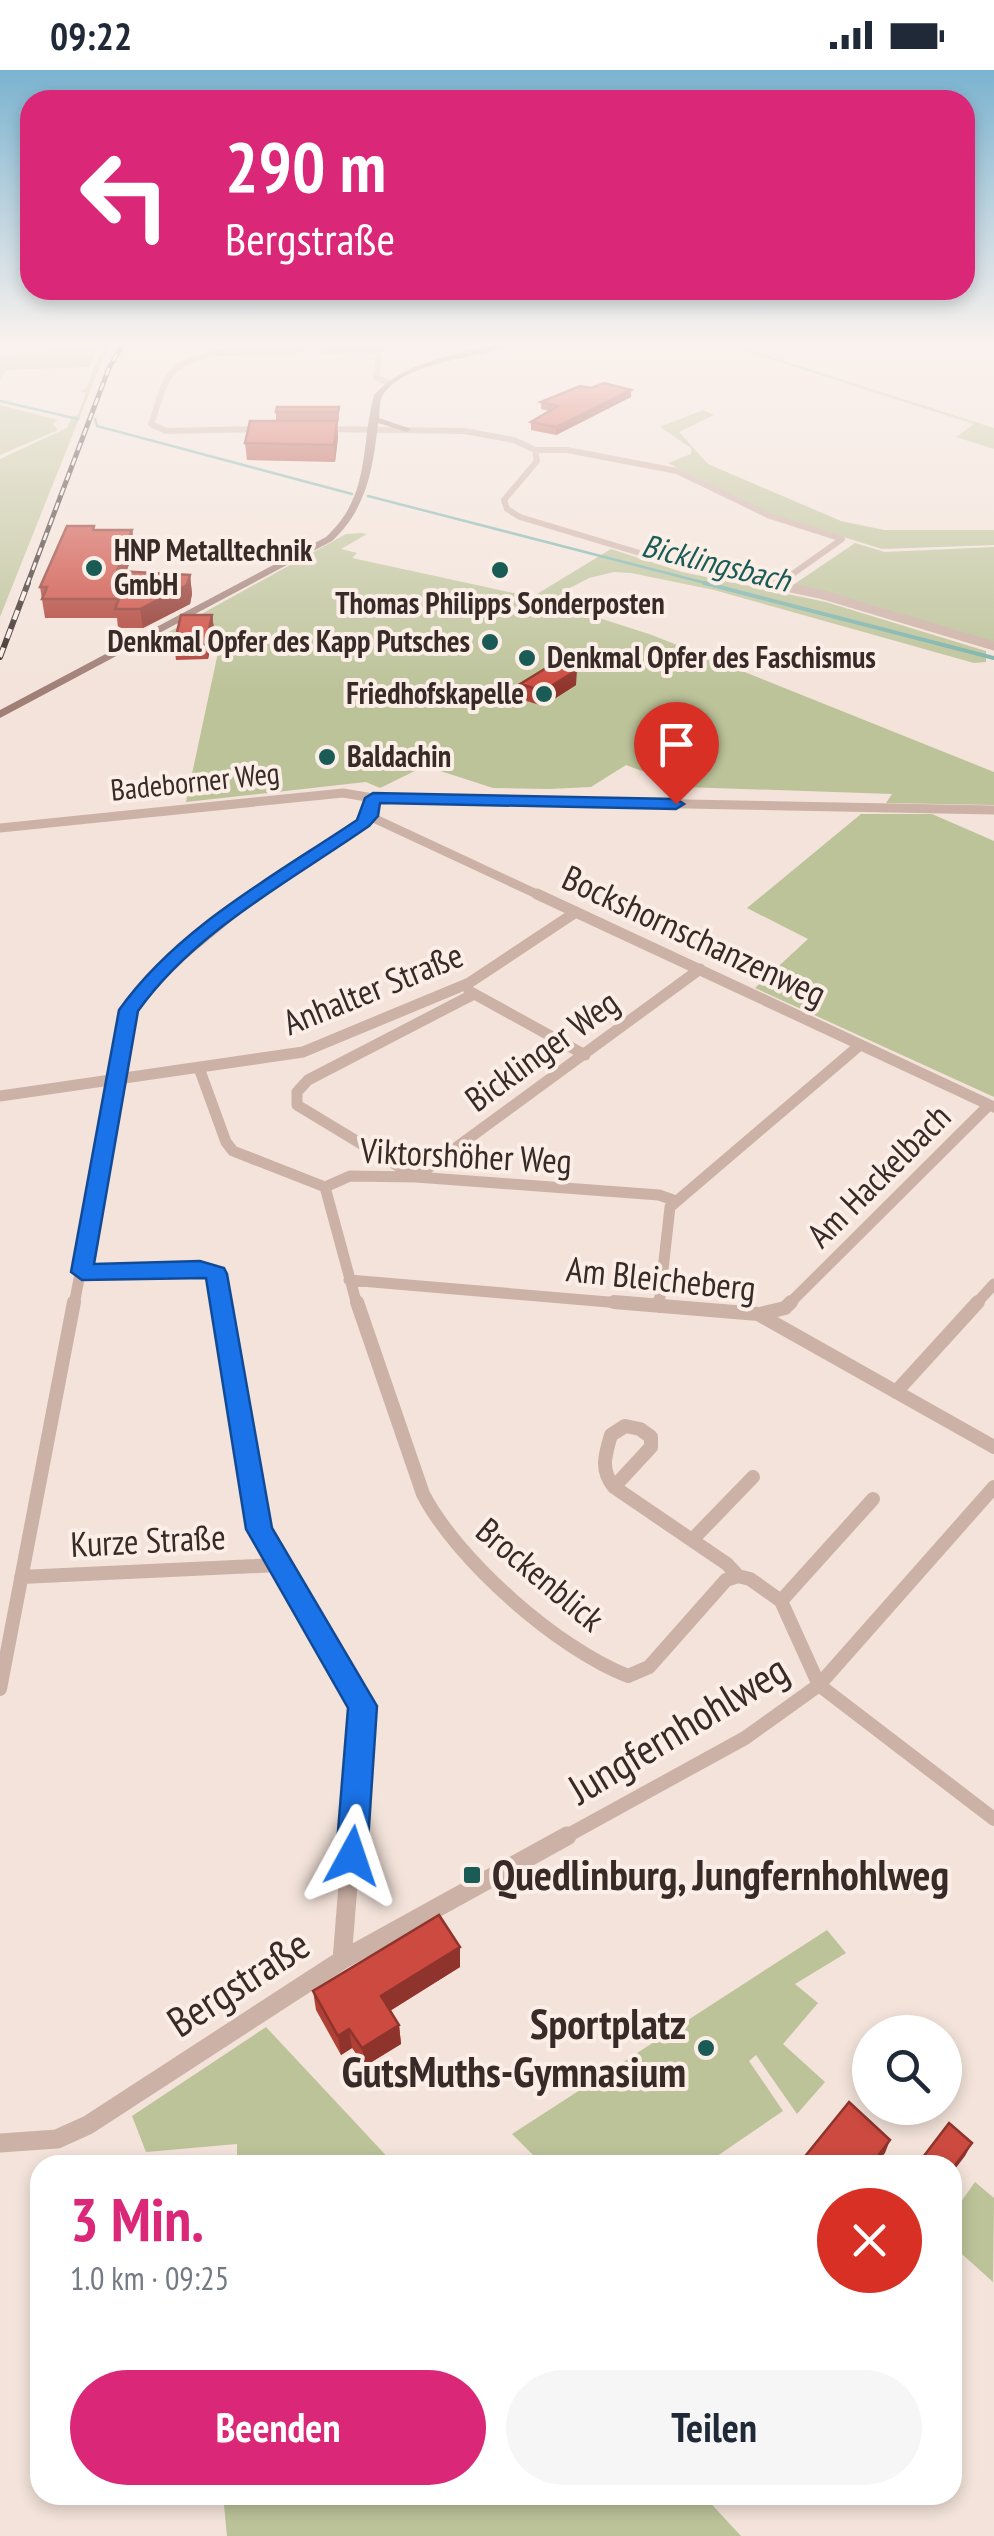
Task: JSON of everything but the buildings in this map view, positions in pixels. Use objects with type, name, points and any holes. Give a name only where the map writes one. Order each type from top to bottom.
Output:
[{"type":"main road","points":[[0,715],[336,533],[359,504],[366,461]]},
{"type":"street","points":[[536,461],[504,500],[507,510],[515,514],[674,563],[777,584],[994,646]]},
{"type":"street","points":[[622,461],[682,473],[770,516],[842,538],[777,584]]},
{"type":"street","name":"Badeborner Weg","points":[[0,828],[343,793],[373,798],[994,810]]},
{"type":"street","points":[[0,1688],[129,1010],[140,992],[232,910],[370,816],[373,798]]},
{"type":"street","name":"Bockshornschanzenweg","points":[[370,816],[992,1106]]},
{"type":"street","name":"Anhalter Straße","points":[[0,1096],[303,1052],[470,989],[576,912]]},
{"type":"street","name":"Bicklinger Weg","points":[[416,1177],[700,969]]},
{"type":"street","points":[[416,1177],[302,1110],[296,1104],[296,1095],[314,1076],[470,989],[585,1055]]},
{"type":"street","points":[[659,1306],[668,1209],[860,1045]]},
{"type":"street","name":"Viktorshöher Weg","points":[[199,1068],[226,1142],[233,1151],[326,1187],[350,1176],[416,1177],[659,1195],[676,1201]]},
{"type":"street","name":"Am Hackelbach","points":[[758,1314],[776,1312],[788,1305],[992,1106]]},
{"type":"street","name":"Brockenblick","points":[[326,1187],[325,1197],[349,1280],[430,1508],[465,1556],[507,1595],[602,1666],[628,1676],[649,1667],[726,1580],[738,1576]]},
{"type":"street","name":"Bergstraße","points":[[0,2143],[57,2139],[88,2125],[342,1960],[362,1706],[259,1529],[216,1274],[200,1268],[82,1272]]},
{"type":"street","name":"Am Bleicheberg","points":[[349,1280],[758,1314],[994,1447]]},
{"type":"street","points":[[896,1392],[994,1284]]},
{"type":"street","points":[[693,1539],[753,1477]]},
{"type":"street","points":[[613,1488],[693,1539],[738,1576],[750,1579],[781,1601],[819,1685],[994,1820]]},
{"type":"street","name":"Jungfernhohlweg","points":[[342,1960],[744,1738],[819,1685],[994,1488]]},
{"type":"street","points":[[781,1601],[874,1499]]},
{"type":"street","name":"Kurze Straße","points":[[21,1577],[278,1566]]},
{"type":"green space","points":[[0,461],[62,461],[0,617]]},
{"type":"green space","points":[[705,461],[841,521],[884,530],[994,530],[994,545],[882,549],[769,514],[668,463]]},
{"type":"green space","points":[[346,534],[367,534],[341,549],[357,553],[352,558],[532,597],[611,549],[682,572],[826,602],[986,651],[986,662],[974,663],[714,590],[631,573],[614,572],[589,578],[568,589],[563,598],[537,598],[652,635],[994,772],[994,805],[886,803],[892,794],[685,787],[626,765],[591,787],[493,788],[425,766],[380,788],[366,782],[186,802],[223,629],[183,628],[152,646],[149,643]]},
{"type":"green space","points":[[855,543],[885,552],[994,547],[994,643],[793,585]]},
{"type":"green space","points":[[861,814],[932,814],[994,841],[994,1097],[755,988],[808,939],[747,908]]},
{"type":"green space","name":"Sportplatz GutsMuths-Gymnasium","points":[[827,1930],[846,1953],[795,1984],[818,2003],[783,2044],[825,2082],[797,2114],[756,2055],[749,2061],[783,2111],[719,2155],[533,2155],[512,2134]]},
{"type":"green space","points":[[266,2027],[386,2155],[237,2155],[237,2144],[146,2152],[132,2116]]},
{"type":"green space","points":[[975,2182],[994,2198],[993,2282],[962,2254],[962,2200]]},
{"type":"green space","points":[[224,2505],[712,2505],[741,2536],[227,2536]]},
{"type":"waterway","name":"Bicklingsbach","points":[[229,461],[352,494]]},
{"type":"waterway","name":"Bicklingsbach","points":[[368,496],[713,585]]},
{"type":"waterway","name":"Bicklingsbach","points":[[704,583],[994,658]]},
{"type":"railway","points":[[27,585],[74,461]]},
{"type":"railway","points":[[0,657],[28,583]]},
{"type":"place","name":"HNP Metalltechnik GmbH","points":[[94,568]]},
{"type":"place","name":"Thomas Philipps Sonderposten","points":[[500,570]]},
{"type":"place","name":"Denkmal Opfer des Kapp Putsches","points":[[490,642]]},
{"type":"place","name":"Denkmal Opfer des Faschismus","points":[[527,658]]},
{"type":"place","name":"Friedhofskapelle","points":[[544,694]]},
{"type":"place","name":"Baldachin","points":[[327,757]]},
{"type":"place","name":"Quedlinburg, Jungfernhohlweg","points":[[472,1875]]},
{"type":"place","name":"Sportplatz GutsMuths-Gymnasium","points":[[706,2048]]},
{"type":"route","points":[[352,1856],[362,1706],[259,1529],[216,1274],[200,1268],[82,1272],[129,1010],[149,982],[215,923],[363,823],[370,816],[373,798],[676,804]]}]
